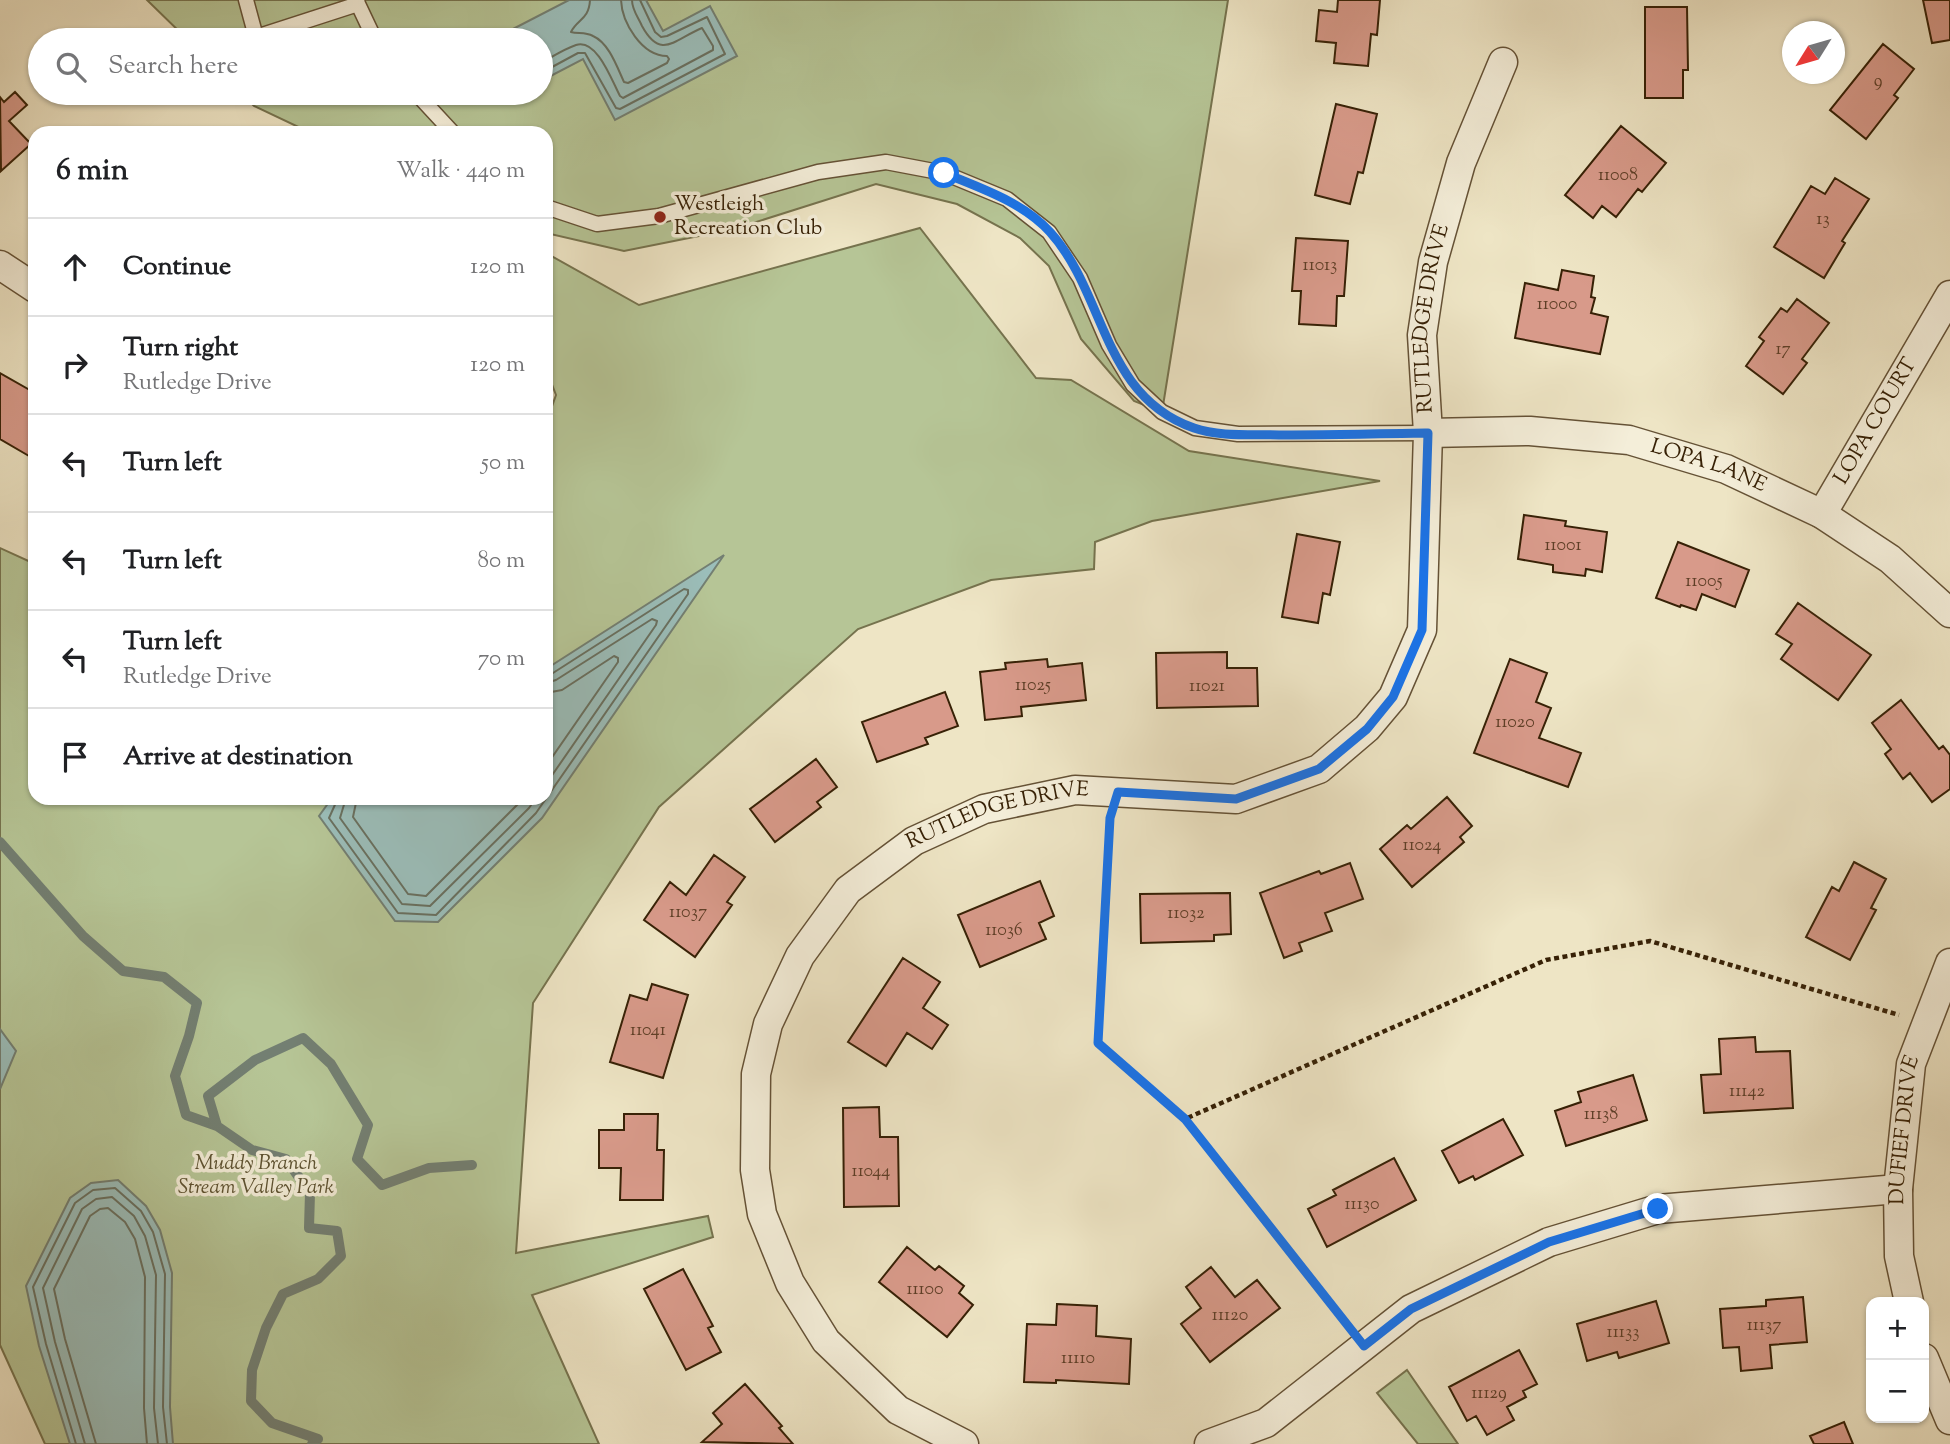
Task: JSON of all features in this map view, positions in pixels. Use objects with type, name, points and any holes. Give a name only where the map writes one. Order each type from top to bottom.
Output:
[{"type":"street","name":"RUTLEDGE DRIVE","points":[[964,1444],[898,1410],[826,1341],[790,1283],[762,1214],[755,1170],[757,1074],[768,1024],[800,956],[848,890],[914,841],[984,809],[1075,790],[1236,799],[1319,769],[1367,729],[1393,697],[1422,630],[1428,433],[1422,335],[1433,261],[1461,163],[1503,62]]},
{"type":"street","points":[[0,265],[28,283]]},
{"type":"street","name":"LOPA COURT","points":[[1822,514],[1950,295]]},
{"type":"street","name":"LOPA LANE","points":[[1428,433],[1530,431],[1629,440],[1726,469],[1822,514],[1890,559],[1950,613]]},
{"type":"street","name":"DUFIEF DRIVE","points":[[1908,1297],[1899,1256],[1898,1189],[1911,1064],[1950,963]]},
{"type":"street","points":[[1209,1444],[1266,1423],[1411,1309],[1549,1242],[1658,1209],[1898,1189]]},
{"type":"street","points":[[1925,1360],[1950,1420]]},
{"type":"lane","points":[[246,0],[254,28]]},
{"type":"lane","points":[[282,28],[358,2],[370,28]]},
{"type":"lane","points":[[427,105],[447,126]]},
{"type":"lane","points":[[553,209],[597,224],[659,216],[818,172],[887,162],[944,173],[1007,199],[1049,232],[1080,278],[1109,345],[1133,385],[1162,412],[1195,428],[1238,434],[1428,433]]},
{"type":"path","points":[[1118,792],[1110,818],[1098,1043],[1185,1119],[1364,1346]]},
{"type":"path","points":[[1185,1119],[1546,960],[1650,941],[1895,1012],[1924,1028]]},
{"type":"green space","name":"Westleigh Recreation Club","points":[[147,0],[1228,0],[1162,412],[1134,401],[1081,339],[1049,266],[1020,238],[957,204],[876,184],[734,229],[624,251],[553,235],[553,126],[296,126],[253,105],[553,105],[553,28],[176,28]]},
{"type":"green space","name":"Muddy Branch Stream Valley Park","points":[[920,228],[1036,378],[1071,380],[1189,451],[1380,481],[1152,521],[1095,542],[1094,569],[991,580],[858,629],[659,807],[533,1003],[516,1253],[708,1216],[713,1237],[532,1295],[599,1444],[45,1444],[0,1345],[0,548],[28,561],[28,805],[553,805],[553,403],[556,395],[553,387],[553,257],[639,305]]},
{"type":"green space","points":[[1407,1370],[1458,1444],[1418,1444],[1377,1393]]},
{"type":"water","points":[[569,0],[646,0],[663,31],[710,6],[737,56],[615,120],[583,59],[553,75],[553,28],[515,28]]},
{"type":"water","points":[[724,555],[553,802],[553,665]]},
{"type":"water","points":[[327,805],[551,805],[542,818],[438,922],[395,921],[319,816]]},
{"type":"water","points":[[0,1029],[16,1051],[0,1089]]},
{"type":"water","points":[[118,1180],[146,1206],[160,1230],[172,1273],[170,1407],[173,1444],[70,1444],[39,1346],[26,1286],[70,1198],[91,1183]]},
{"type":"building","points":[[1338,0],[1380,0],[1377,35],[1371,34],[1368,66],[1334,63],[1336,43],[1316,41],[1319,10],[1337,12]]},
{"type":"building","points":[[1923,0],[1950,0],[1950,40],[1932,43]]},
{"type":"building","points":[[1645,7],[1687,7],[1688,70],[1683,70],[1683,98],[1645,98]]},
{"type":"building","points":[[1883,44],[1914,69],[1894,95],[1898,98],[1866,139],[1830,110]]},
{"type":"building","points":[[15,92],[27,105],[9,121],[28,141],[28,147],[1,171],[0,97],[4,102]]},
{"type":"building","points":[[1336,104],[1377,114],[1363,173],[1358,172],[1350,204],[1315,195]]},
{"type":"building","points":[[1621,126],[1666,163],[1642,192],[1638,189],[1616,217],[1602,206],[1593,218],[1565,195]]},
{"type":"building","points":[[1835,178],[1869,199],[1842,241],[1845,243],[1824,278],[1774,247],[1811,186],[1825,194]]},
{"type":"building","points":[[1296,238],[1348,241],[1344,296],[1337,296],[1336,326],[1299,324],[1301,291],[1292,291]]},
{"type":"building","points":[[1562,270],[1594,276],[1591,297],[1595,298],[1591,313],[1608,317],[1600,354],[1515,338],[1525,283],[1558,290]]},
{"type":"building","points":[[1797,299],[1829,323],[1802,359],[1807,363],[1783,394],[1746,366],[1764,341],[1759,337],[1781,308],[1787,312]]},
{"type":"building","points":[[0,373],[28,389],[28,455],[0,439]]},
{"type":"building","points":[[1524,515],[1566,521],[1565,526],[1607,532],[1602,572],[1586,569],[1585,576],[1553,572],[1553,565],[1518,559]]},
{"type":"building","points":[[1297,534],[1340,542],[1330,595],[1323,593],[1318,623],[1282,617]]},
{"type":"building","points":[[1678,542],[1749,570],[1735,607],[1702,594],[1696,610],[1656,598]]},
{"type":"building","points":[[1798,603],[1871,655],[1838,700],[1781,659],[1792,644],[1776,634]]},
{"type":"building","points":[[1227,652],[1227,668],[1257,668],[1258,706],[1157,708],[1156,653]]},
{"type":"building","points":[[1047,659],[1048,667],[1082,663],[1086,700],[1021,707],[1022,716],[985,720],[980,672],[1006,669],[1005,663]]},
{"type":"building","points":[[1510,659],[1547,673],[1536,702],[1551,708],[1539,738],[1581,753],[1568,787],[1474,753]]},
{"type":"building","points":[[945,692],[958,726],[925,738],[928,744],[877,762],[862,722]]},
{"type":"building","points":[[1901,700],[1939,749],[1943,746],[1950,755],[1950,789],[1932,802],[1910,773],[1903,779],[1885,754],[1891,749],[1872,723]]},
{"type":"building","points":[[816,759],[837,787],[817,802],[821,807],[775,842],[750,809]]},
{"type":"building","points":[[1447,797],[1472,826],[1460,837],[1464,842],[1412,887],[1380,849],[1407,825],[1411,829]]},
{"type":"building","points":[[714,855],[745,877],[727,902],[732,905],[695,957],[644,920],[670,882],[686,895]]},
{"type":"building","points":[[1854,862],[1886,879],[1871,908],[1876,910],[1850,960],[1806,937],[1832,887],[1839,891]]},
{"type":"building","points":[[1350,863],[1363,899],[1325,913],[1332,931],[1299,943],[1302,951],[1284,958],[1260,893],[1319,871],[1321,874]]},
{"type":"building","points":[[1040,881],[1054,916],[1039,923],[1046,939],[980,967],[958,915]]},
{"type":"building","points":[[1230,893],[1231,934],[1214,935],[1214,941],[1141,943],[1140,894]]},
{"type":"building","points":[[903,958],[940,982],[923,1008],[948,1025],[932,1049],[907,1033],[886,1066],[848,1042]]},
{"type":"building","points":[[652,984],[688,995],[663,1078],[610,1062],[630,995],[647,1000]]},
{"type":"building","points":[[1755,1037],[1756,1052],[1790,1051],[1793,1108],[1704,1113],[1701,1075],[1721,1074],[1719,1039]]},
{"type":"building","points":[[1633,1075],[1647,1120],[1566,1146],[1555,1111],[1581,1102],[1578,1092]]},
{"type":"building","points":[[879,1107],[880,1137],[898,1137],[899,1206],[844,1207],[843,1108]]},
{"type":"building","points":[[624,1114],[658,1114],[657,1150],[664,1150],[663,1200],[620,1200],[621,1168],[599,1168],[599,1130],[624,1130]]},
{"type":"building","points":[[1503,1119],[1523,1155],[1475,1180],[1473,1176],[1459,1183],[1442,1151]]},
{"type":"building","points":[[1394,1158],[1416,1200],[1327,1247],[1308,1209],[1336,1195],[1333,1190]]},
{"type":"building","points":[[907,1247],[935,1270],[939,1266],[964,1286],[959,1293],[973,1305],[947,1337],[879,1282]]},
{"type":"building","points":[[1211,1267],[1235,1297],[1257,1280],[1280,1308],[1210,1362],[1181,1324],[1201,1308],[1186,1287]]},
{"type":"building","points":[[683,1269],[713,1326],[708,1328],[721,1352],[686,1370],[644,1289]]},
{"type":"building","points":[[1803,1297],[1807,1342],[1770,1345],[1772,1368],[1741,1371],[1739,1347],[1723,1348],[1720,1309],[1766,1306],[1766,1300]]},
{"type":"building","points":[[1656,1301],[1669,1343],[1619,1358],[1617,1352],[1587,1361],[1577,1324]]},
{"type":"building","points":[[1057,1304],[1097,1306],[1096,1336],[1131,1339],[1129,1384],[1056,1380],[1056,1383],[1024,1382],[1027,1324],[1056,1325]]},
{"type":"building","points":[[1519,1350],[1537,1384],[1523,1391],[1526,1397],[1507,1407],[1514,1420],[1487,1435],[1476,1416],[1467,1421],[1449,1387]]},
{"type":"building","points":[[745,1384],[782,1426],[779,1428],[793,1444],[702,1442],[722,1424],[713,1413]]},
{"type":"building","points":[[1844,1422],[1853,1444],[1814,1444],[1810,1436]]},
{"type":"waterway","points":[[0,842],[83,936],[123,971],[164,977],[197,1003],[175,1076],[186,1115],[217,1126],[252,1150],[286,1159],[310,1193],[309,1228],[337,1231],[341,1256],[318,1279],[283,1294],[266,1328],[252,1370],[251,1401],[272,1423],[318,1439],[312,1444]]},
{"type":"waterway","points":[[217,1126],[208,1096],[255,1060],[303,1038],[331,1064],[368,1125],[357,1159],[382,1185],[429,1168],[472,1165]]},
{"type":"place","name":"Westleigh Recreation Club","points":[[660,217]]},
{"type":"route","points":[[944,173],[1007,199],[1049,232],[1080,278],[1109,345],[1133,385],[1162,412],[1195,428],[1238,434],[1428,433],[1422,630],[1393,697],[1367,729],[1319,769],[1236,799],[1118,792],[1110,818],[1098,1043],[1185,1119],[1364,1346],[1411,1309],[1549,1242],[1658,1209]]}]
